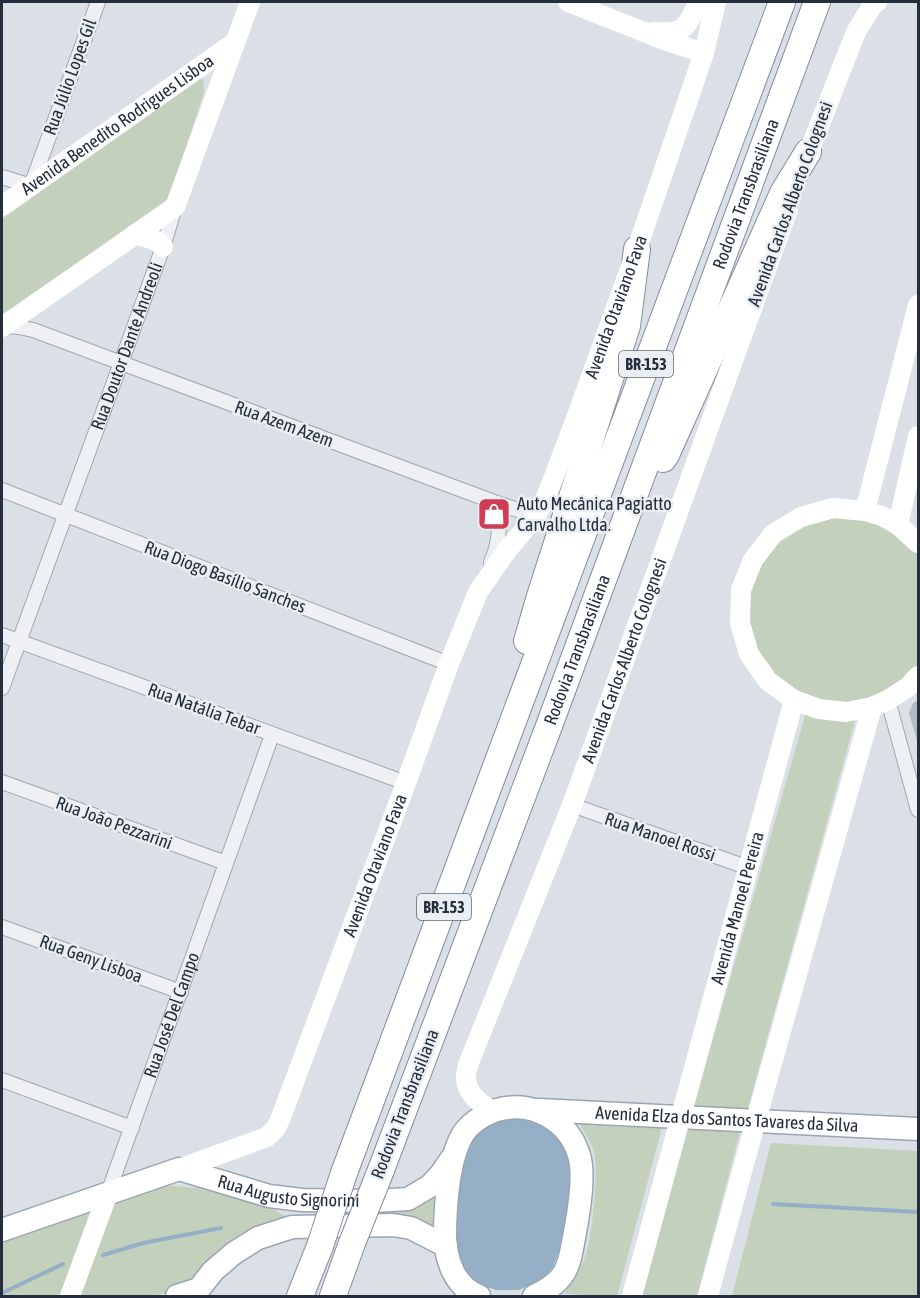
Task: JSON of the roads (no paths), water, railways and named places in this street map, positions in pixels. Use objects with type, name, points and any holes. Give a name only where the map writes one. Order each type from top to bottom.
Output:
[{"type":"highway","name":"Rodovia Transbrasiliana","points":[[300,1296],[782,2]]},
{"type":"highway","name":"Rodovia Transbrasiliana","points":[[333,1296],[553,715],[817,2]]},
{"type":"highway","points":[[631,503],[666,455],[783,193],[808,152]]},
{"type":"highway","points":[[511,727],[519,668],[537,604],[627,326],[637,249]]},
{"type":"main road","name":"Avenida Elza dos Santos Tavares da Silva","points":[[493,1112],[514,1107],[918,1129]]},
{"type":"main road","points":[[534,1296],[550,1289],[561,1279],[569,1265],[578,1216],[581,1173],[580,1156],[574,1140],[554,1120],[535,1109]]},
{"type":"main road","points":[[479,1296],[471,1293],[459,1281],[450,1266],[446,1246],[447,1192],[454,1155],[462,1135],[470,1125],[493,1112]]},
{"type":"main road","name":"Rua Augusto Signorini","points":[[179,1169],[269,1196],[302,1200],[375,1201],[408,1198],[430,1186],[454,1155]]},
{"type":"main road","points":[[2,1230],[179,1169]]},
{"type":"main road","name":"Rua Augusto Signorini","points":[[177,1296],[201,1292],[213,1271],[234,1253],[258,1238],[292,1227],[393,1225],[411,1228],[446,1246]]},
{"type":"street","name":"Rua Júlio Lopes Gil","points":[[31,186],[98,2]]},
{"type":"street","name":"Rua Doutor Dante Andreoli","points":[[2,688],[250,2]]},
{"type":"street","points":[[568,2],[704,53]]},
{"type":"street","points":[[643,31],[668,33],[684,28],[690,21],[698,2]]},
{"type":"street","name":"Avenida Otaviano Fava","points":[[478,592],[508,549],[536,516],[547,495],[637,249],[704,53],[716,2]]},
{"type":"street","name":"Avenida Carlos Alberto Colognesi","points":[[493,1112],[476,1099],[469,1089],[465,1077],[470,1060],[572,805],[808,152],[856,32],[872,6],[877,2]]},
{"type":"street","points":[[667,41],[681,41],[710,28]]},
{"type":"street","name":"Avenida Benedito Rodrigues Lisboa","points":[[2,206],[234,43]]},
{"type":"street","points":[[2,177],[31,186]]},
{"type":"street","points":[[2,326],[27,322],[135,234],[175,207]]},
{"type":"street","points":[[135,234],[157,241],[163,247]]},
{"type":"street","points":[[866,511],[918,306]]},
{"type":"street","name":"Rua Azem Azem","points":[[27,322],[121,363],[536,516]]},
{"type":"street","points":[[898,525],[918,436]]},
{"type":"street","name":"Rua Diogo Basílio Sanches","points":[[2,490],[449,664]]},
{"type":"street","name":"Avenida Otaviano Fava","points":[[179,1169],[267,1137],[276,1128],[449,664],[497,548],[499,527],[496,503]]},
{"type":"street","points":[[918,543],[898,525],[882,516],[866,511],[833,508],[801,517],[773,534],[753,560],[741,590],[740,623],[749,654],[768,681],[794,700],[819,710],[846,712],[880,704],[908,687],[918,676]]},
{"type":"street","name":"Rua Natália Tebar","points":[[2,635],[406,783]]},
{"type":"street","name":"Avenida Manoel Pereira","points":[[632,1296],[794,700]]},
{"type":"street","points":[[880,704],[918,810]]},
{"type":"street","points":[[708,1296],[756,1120],[880,704]]},
{"type":"street","name":"Rua José Del Campo","points":[[70,1296],[272,735]]},
{"type":"street","name":"Rua João Pezzarini","points":[[2,782],[226,863]]},
{"type":"street","name":"Rua Manoel Rossi","points":[[572,805],[749,868]]},
{"type":"street","name":"Rua Geny Lisboa","points":[[2,927],[181,992]]},
{"type":"street","points":[[2,1080],[132,1128]]},
{"type":"water","points":[[515,1116],[546,1123],[566,1144],[572,1175],[566,1219],[553,1267],[543,1279],[519,1290],[496,1290],[478,1284],[467,1274],[459,1261],[455,1247],[456,1192],[470,1138],[489,1121]]},
{"type":"waterway","points":[[773,1204],[918,1212]]},
{"type":"waterway","points":[[103,1255],[143,1243],[221,1228]]},
{"type":"waterway","points":[[2,1293],[63,1264]]},
{"type":"place","name":"Auto Mecânica Pagiatto Carvalho Ltda.","points":[[494,514]]}]
